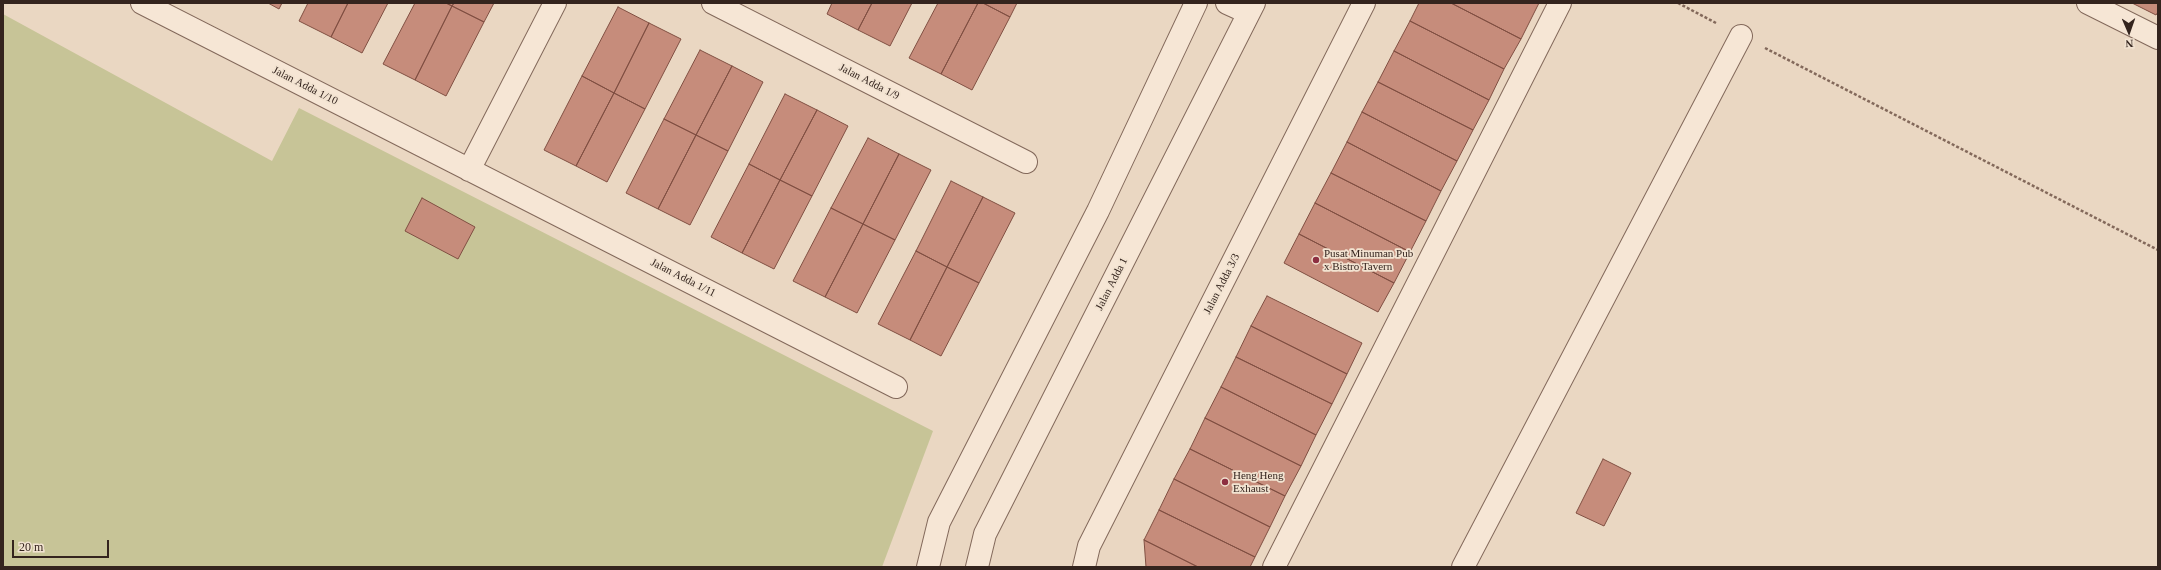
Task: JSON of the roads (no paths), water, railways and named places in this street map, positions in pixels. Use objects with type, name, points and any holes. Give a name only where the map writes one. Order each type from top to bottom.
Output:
[{"type":"street","name":"Jalan Adda 1/10","points":[[142,3],[469,170]]},
{"type":"street","points":[[469,170],[555,3]]},
{"type":"street","name":"Jalan Adda 1/9","points":[[713,3],[1026,162]]},
{"type":"street","points":[[928,567],[939,522],[1098,211],[1196,3]]},
{"type":"street","points":[[1227,3],[1251,8]]},
{"type":"street","name":"Jalan Adda 3/3","points":[[1084,567],[1089,546],[1364,3]]},
{"type":"street","points":[[1274,567],[1560,3]]},
{"type":"street","points":[[2088,3],[2158,38]]},
{"type":"street","name":"Jalan Adda 1","points":[[977,567],[985,534],[1251,8]]},
{"type":"street","points":[[1463,567],[1741,36]]},
{"type":"street","name":"Jalan Adda 1/11","points":[[469,170],[896,387]]},
{"type":"place","name":"Pusat Minuman Pub x Bistro Tavern","points":[[1316,260]]},
{"type":"place","name":"Heng Heng Exhaust","points":[[1225,482]]}]
